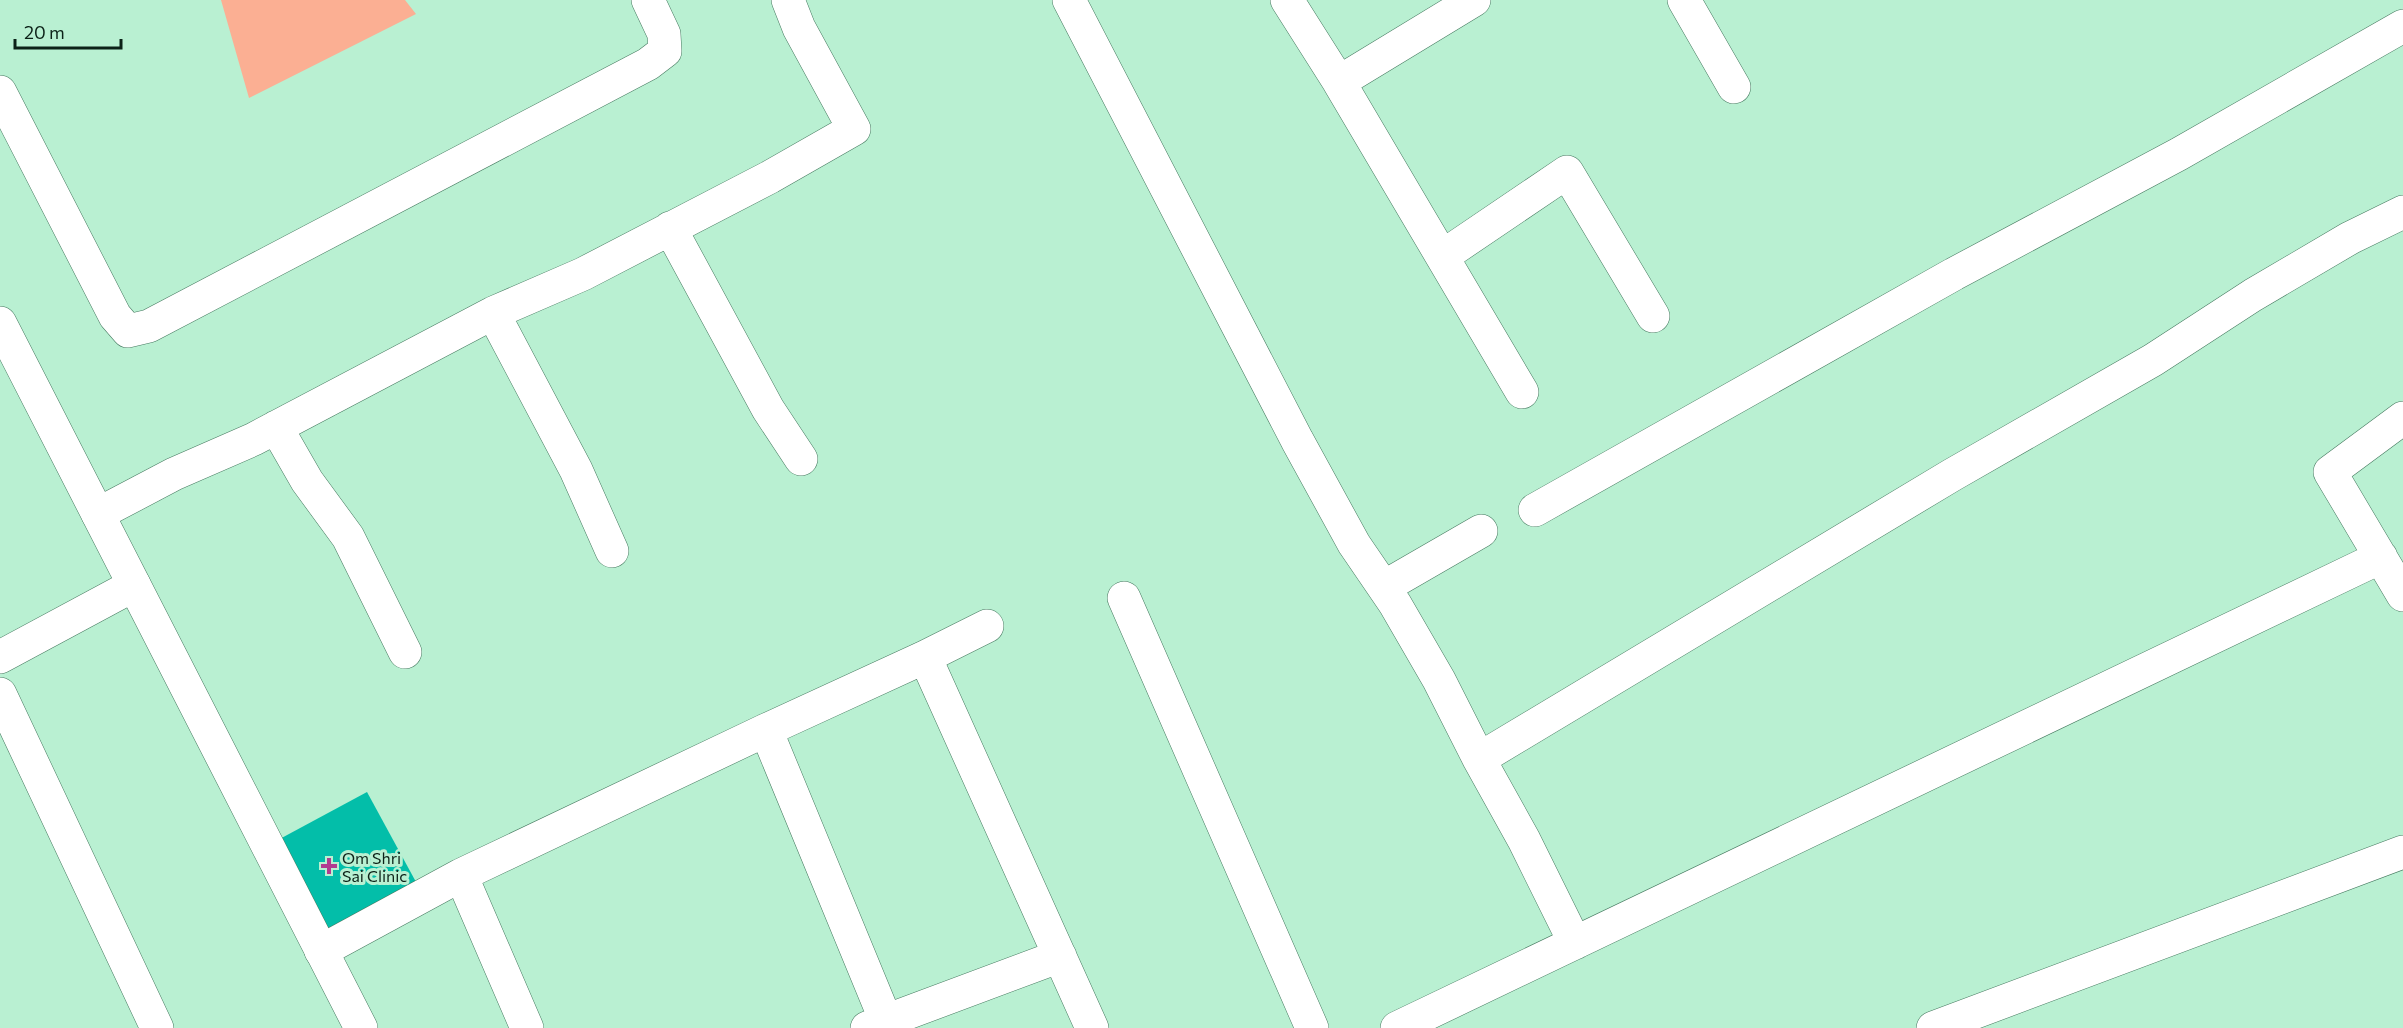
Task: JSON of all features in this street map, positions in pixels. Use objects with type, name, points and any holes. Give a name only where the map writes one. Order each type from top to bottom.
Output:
[{"type":"street","points":[[0,93],[115,316],[128,331],[149,326],[648,64],[665,51],[664,33],[648,0]]},
{"type":"street","points":[[98,514],[174,474],[276,427],[493,313],[583,274],[770,177],[854,129],[799,28],[788,0]]},
{"type":"street","points":[[1069,0],[1297,440],[1354,544],[1384,587],[1439,680],[1524,840],[1575,943]]},
{"type":"street","points":[[1287,0],[1339,82],[1522,392]]},
{"type":"street","points":[[1339,82],[1474,0]]},
{"type":"street","points":[[1684,0],[1734,87]]},
{"type":"street","points":[[1535,510],[1954,274],[2179,154],[2403,26]]},
{"type":"street","points":[[1443,256],[1567,172],[1653,316]]},
{"type":"street","points":[[1479,759],[1942,481],[2153,360],[2253,295],[2350,237],[2403,212]]},
{"type":"street","points":[[670,228],[768,409],[801,459]]},
{"type":"street","points":[[493,313],[576,470],[612,551]]},
{"type":"street","points":[[0,323],[361,1028]]},
{"type":"street","points":[[2403,418],[2330,472],[2403,595]]},
{"type":"street","points":[[276,427],[307,481],[348,537],[405,652]]},
{"type":"street","points":[[1384,587],[1481,531]]},
{"type":"street","points":[[1397,1028],[2381,557]]},
{"type":"street","points":[[0,657],[134,585]]},
{"type":"street","points":[[1124,598],[1312,1028]]},
{"type":"street","points":[[321,951],[461,875],[987,626]]},
{"type":"street","points":[[925,657],[1092,1028]]},
{"type":"street","points":[[0,694],[157,1028]]},
{"type":"street","points":[[766,730],[876,1024],[1060,956]]},
{"type":"street","points":[[1933,1028],[2403,852]]},
{"type":"street","points":[[461,875],[527,1028]]},
{"type":"shaded area","points":[[221,0],[405,0],[416,14],[249,98]]},
{"type":"building","points":[[367,792],[416,882],[324,931],[276,841]]},
{"type":"place","name":"Om Shri Sai Clinic","points":[[329,866]]}]
